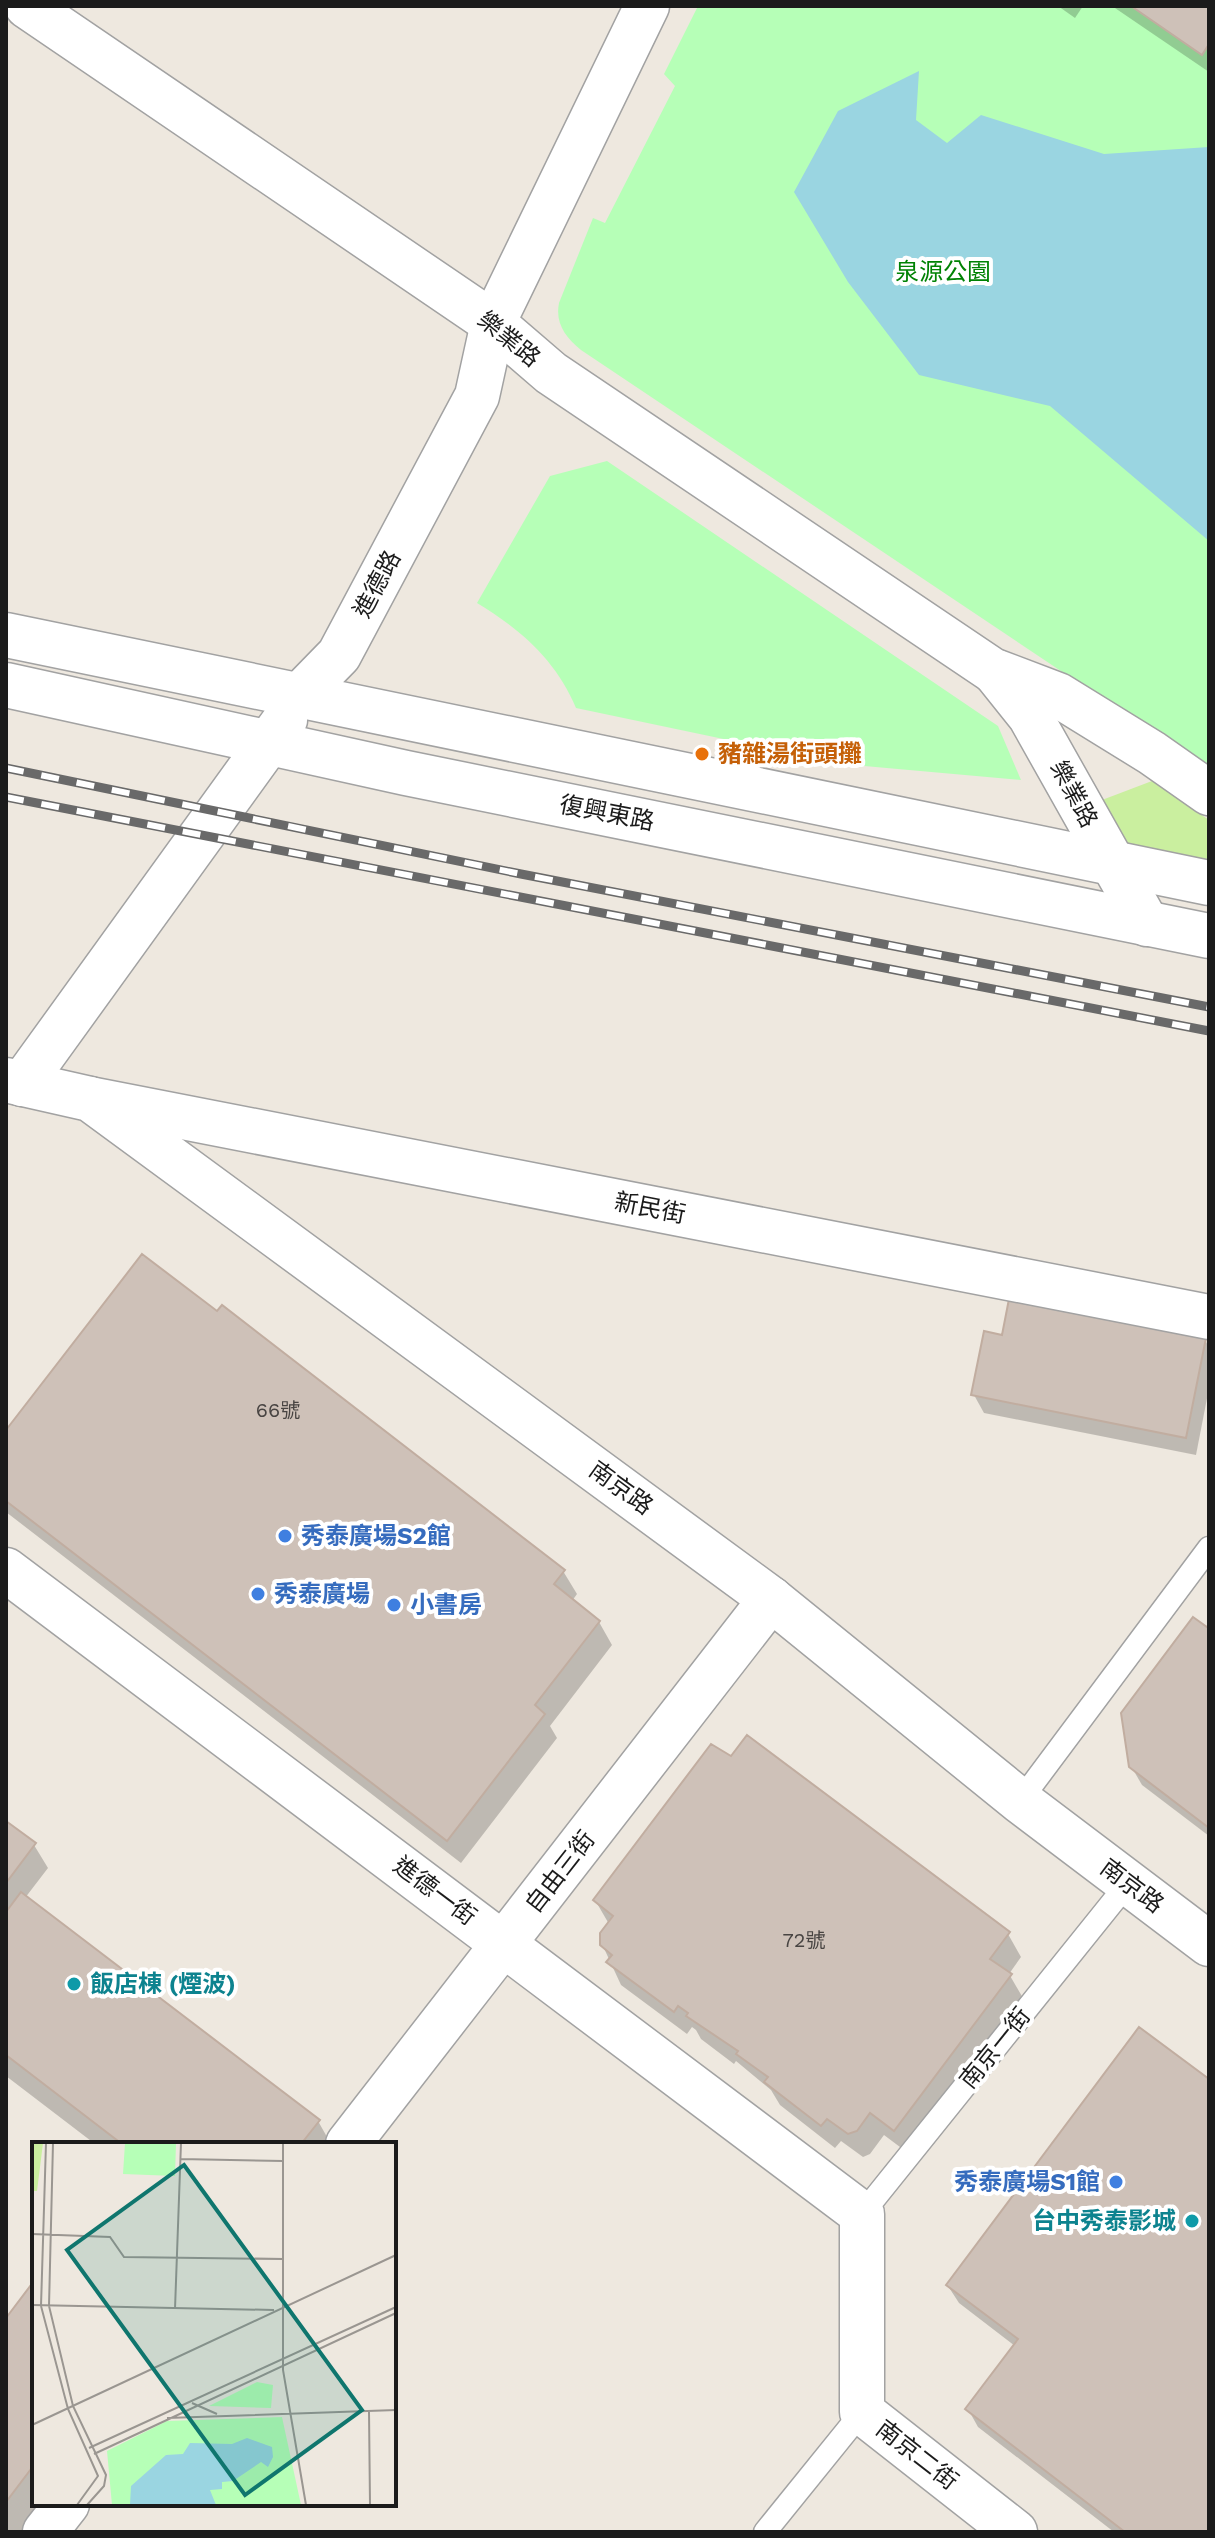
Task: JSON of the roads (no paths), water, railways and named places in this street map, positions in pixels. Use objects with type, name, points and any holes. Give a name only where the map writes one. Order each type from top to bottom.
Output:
[{"type":"street","name":"樂業路","points":[[27,6],[493,323],[551,373],[992,670],[1058,695],[1152,753],[1209,793]]},
{"type":"street","name":"進德路","points":[[11,1089],[271,743],[299,696],[339,655],[477,396],[493,323],[647,6]]},
{"type":"street","points":[[6,635],[1209,883]]},
{"type":"street","name":"樂業路","points":[[992,670],[1030,716],[1147,924]]},
{"type":"street","name":"復興東路","points":[[6,685],[271,743],[1209,936]]},
{"type":"street","name":"南京路","points":[[11,1089],[90,1099],[771,1599],[1020,1801],[1209,1944]]},
{"type":"street","name":"新民街","points":[[90,1099],[1209,1317]]},
{"type":"street","name":"進德一街","points":[[6,1570],[862,2214]]},
{"type":"street","name":"自由三街","points":[[350,2142],[771,1599]]},
{"type":"street","name":"南京二街","points":[[862,2214],[862,2412],[1015,2532]]},
{"type":"street","points":[[45,2532],[65,2506]]},
{"type":"lane","points":[[1020,1801],[1209,1548]]},
{"type":"lane","name":"南京一街","points":[[862,2214],[1128,1883]]},
{"type":"lane","points":[[765,2532],[862,2412]]},
{"type":"water","points":[[919,71],[916,120],[947,143],[981,115],[1104,154],[1209,147],[1209,541],[1050,406],[919,375],[848,282],[794,192],[838,111]]},
{"type":"railway","points":[[6,768],[521,874],[1209,1007]]},
{"type":"railway","points":[[6,797],[1209,1031]]},
{"type":"place","name":"豬雜湯街頭攤","points":[[702,754]]},
{"type":"place","name":"秀泰廣場S2館","points":[[285,1536]]},
{"type":"place","name":"秀泰廣場","points":[[258,1594]]},
{"type":"place","name":"小書房","points":[[394,1605]]},
{"type":"place","name":"飯店棟 (煙波)","points":[[74,1984]]},
{"type":"place","name":"秀泰廣場S1館","points":[[1116,2182]]},
{"type":"place","name":"台中秀泰影城","points":[[1192,2221]]},
{"type":"park label","name":"泉源公園","points":[[943,272]]}]
